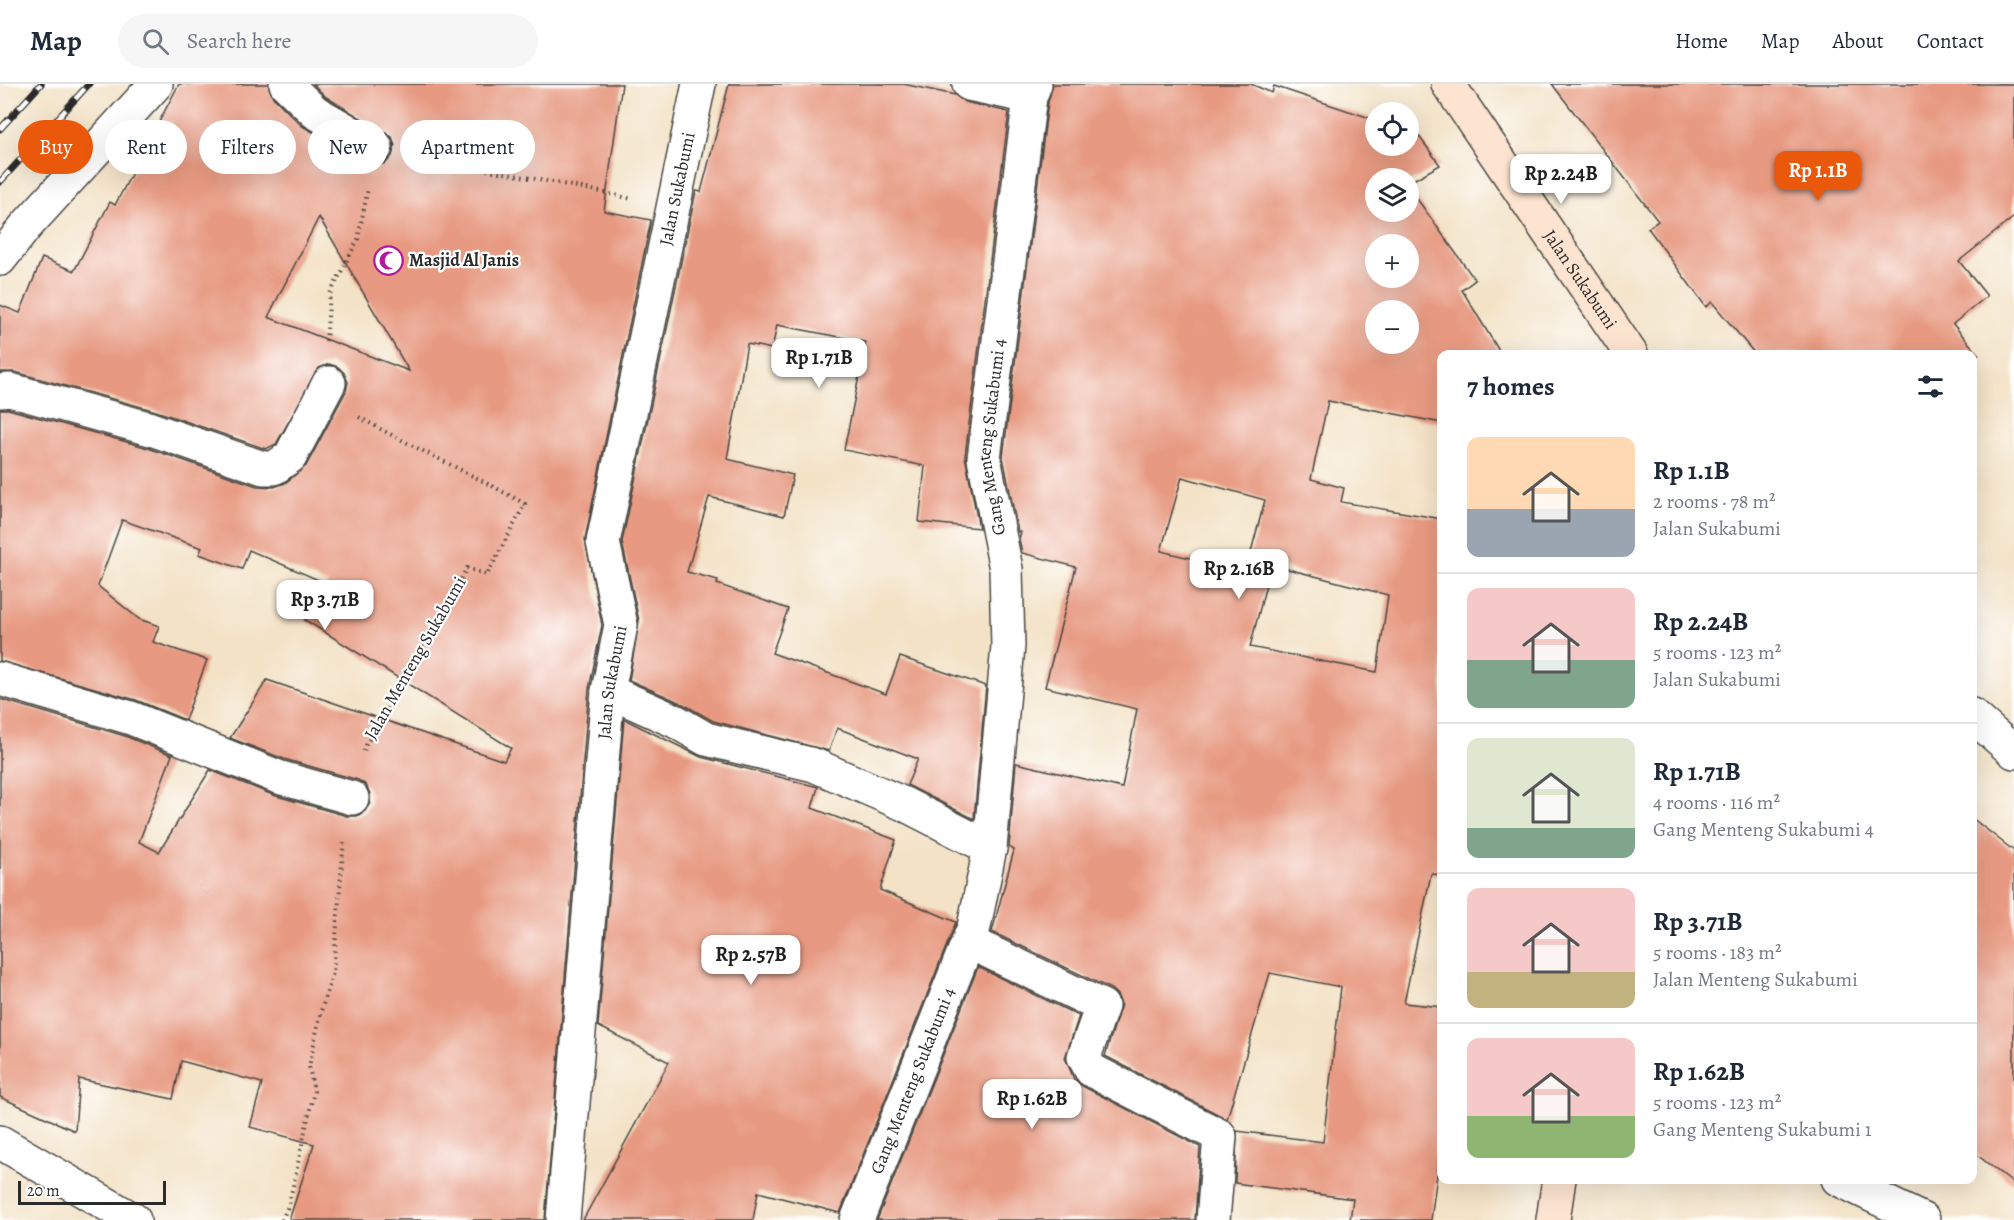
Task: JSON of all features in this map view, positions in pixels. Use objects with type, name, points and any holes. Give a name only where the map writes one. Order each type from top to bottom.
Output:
[{"type":"street","points":[[0,259],[26,226],[156,84]]},
{"type":"street","points":[[286,84],[315,112],[329,120]]},
{"type":"street","name":"Jalan Sukabumi","points":[[563,1220],[608,691],[621,626],[603,542],[699,84]]},
{"type":"street","name":"Gang Menteng Sukabumi 4","points":[[857,1220],[969,942],[990,848],[1008,646],[1006,569],[984,458],[1033,91],[969,84]]},
{"type":"street","name":"Jalan Sukabumi","points":[[1448,84],[1629,350]]},
{"type":"street","points":[[0,272],[26,226]]},
{"type":"street","points":[[0,391],[10,390],[152,429],[263,468],[274,468],[290,457],[329,384]]},
{"type":"street","points":[[0,679],[131,718],[278,777],[352,798]]},
{"type":"street","points":[[608,691],[675,721],[706,739],[814,765],[904,804],[990,848]]},
{"type":"street","points":[[1977,719],[2014,752]]},
{"type":"street","points":[[969,942],[1102,1006],[1084,1057],[1091,1070],[1220,1136],[1213,1220]]},
{"type":"street","points":[[0,1142],[134,1220]]},
{"type":"street","points":[[1553,1220],[1558,1184]]},
{"type":"street","points":[[1848,1184],[1923,1220]]},
{"type":"path","points":[[388,150],[512,176],[555,181],[674,208]]},
{"type":"path","name":"Jalan Menteng Sukabumi","points":[[282,1220],[289,1204],[314,1091],[309,1067],[321,1011],[333,973],[344,838],[366,745],[467,568],[487,575],[525,504],[486,482],[404,443],[334,402],[324,363],[330,294],[358,239],[371,174]]},
{"type":"building","points":[[179,84],[268,84],[273,97],[308,129],[308,174],[388,174],[388,161],[395,146],[392,137],[388,135],[388,120],[364,120],[326,97],[313,84],[622,84],[604,211],[651,220],[585,539],[602,625],[589,689],[545,1220],[289,1220],[314,1144],[250,1127],[262,1083],[181,1061],[173,1099],[79,1079],[75,1131],[0,1097],[0,699],[125,736],[172,755],[139,842],[159,852],[210,770],[273,795],[347,816],[357,816],[365,811],[370,803],[370,794],[366,785],[358,780],[284,759],[230,738],[267,680],[504,761],[511,748],[305,620],[328,584],[249,550],[242,569],[199,554],[202,548],[122,520],[98,586],[139,619],[159,626],[153,642],[207,660],[185,720],[136,700],[0,661],[0,409],[8,409],[145,447],[257,486],[274,487],[285,483],[306,466],[346,391],[348,382],[338,367],[329,364],[319,368],[276,444],[266,449],[156,411],[15,372],[0,372],[0,305],[20,313],[42,258],[74,271],[110,202],[115,205],[131,174],[187,174],[187,120],[160,120]],"holes":[[[319,217],[409,371],[268,317]]]},
{"type":"building","points":[[729,84],[903,84],[955,95],[965,102],[1009,112],[965,456],[979,528],[919,522],[925,466],[844,450],[866,342],[777,325],[772,349],[747,344],[727,459],[793,475],[784,516],[709,497],[687,572],[718,580],[717,584],[788,609],[772,653],[886,694],[900,657],[986,686],[974,819],[907,785],[918,759],[837,728],[829,751],[713,721],[683,704],[629,680],[639,621],[622,542],[696,191],[701,192]]},
{"type":"building","points":[[1053,84],[1251,84],[1272,93],[1274,86],[1365,116],[1365,156],[1419,156],[1419,136],[1440,165],[1419,177],[1419,168],[1365,168],[1365,222],[1419,222],[1419,201],[1475,280],[1462,290],[1499,350],[1437,350],[1437,422],[1328,401],[1311,479],[1344,488],[1341,502],[1437,518],[1437,875],[1431,874],[1404,1003],[1437,1006],[1437,1174],[1431,1220],[1350,1220],[1353,1199],[1235,1183],[1237,1131],[1323,1142],[1341,987],[1270,973],[1227,1119],[1105,1056],[1121,1004],[1111,989],[992,932],[1014,850],[1009,847],[1016,763],[1122,788],[1137,709],[1045,687],[1076,567],[1022,553],[1019,539],[1021,532],[1018,532],[1003,457],[1048,102]],"holes":[[[1182,477],[1265,500],[1249,559],[1388,595],[1377,672],[1250,647],[1268,577],[1161,551]]]},
{"type":"building","points":[[1552,84],[2014,84],[2014,217],[1959,261],[1987,296],[1953,324],[1975,350],[1752,350],[1712,302],[1706,307],[1648,228],[1658,221]]},
{"type":"building","points":[[624,719],[701,757],[818,787],[812,808],[896,840],[880,890],[956,922],[840,1213],[758,1192],[753,1220],[583,1220],[669,1062],[598,1026]]},
{"type":"building","points":[[1977,822],[2014,851],[2014,1184],[1977,1155]]},
{"type":"building","points":[[978,967],[1079,1016],[1065,1058],[1074,1079],[1082,1086],[1200,1147],[1195,1220],[877,1220]]},
{"type":"railway","points":[[0,129],[41,84]]},
{"type":"railway","points":[[0,182],[89,84]]},
{"type":"place","name":"Masjid Al Janis","points":[[388,260]]}]
